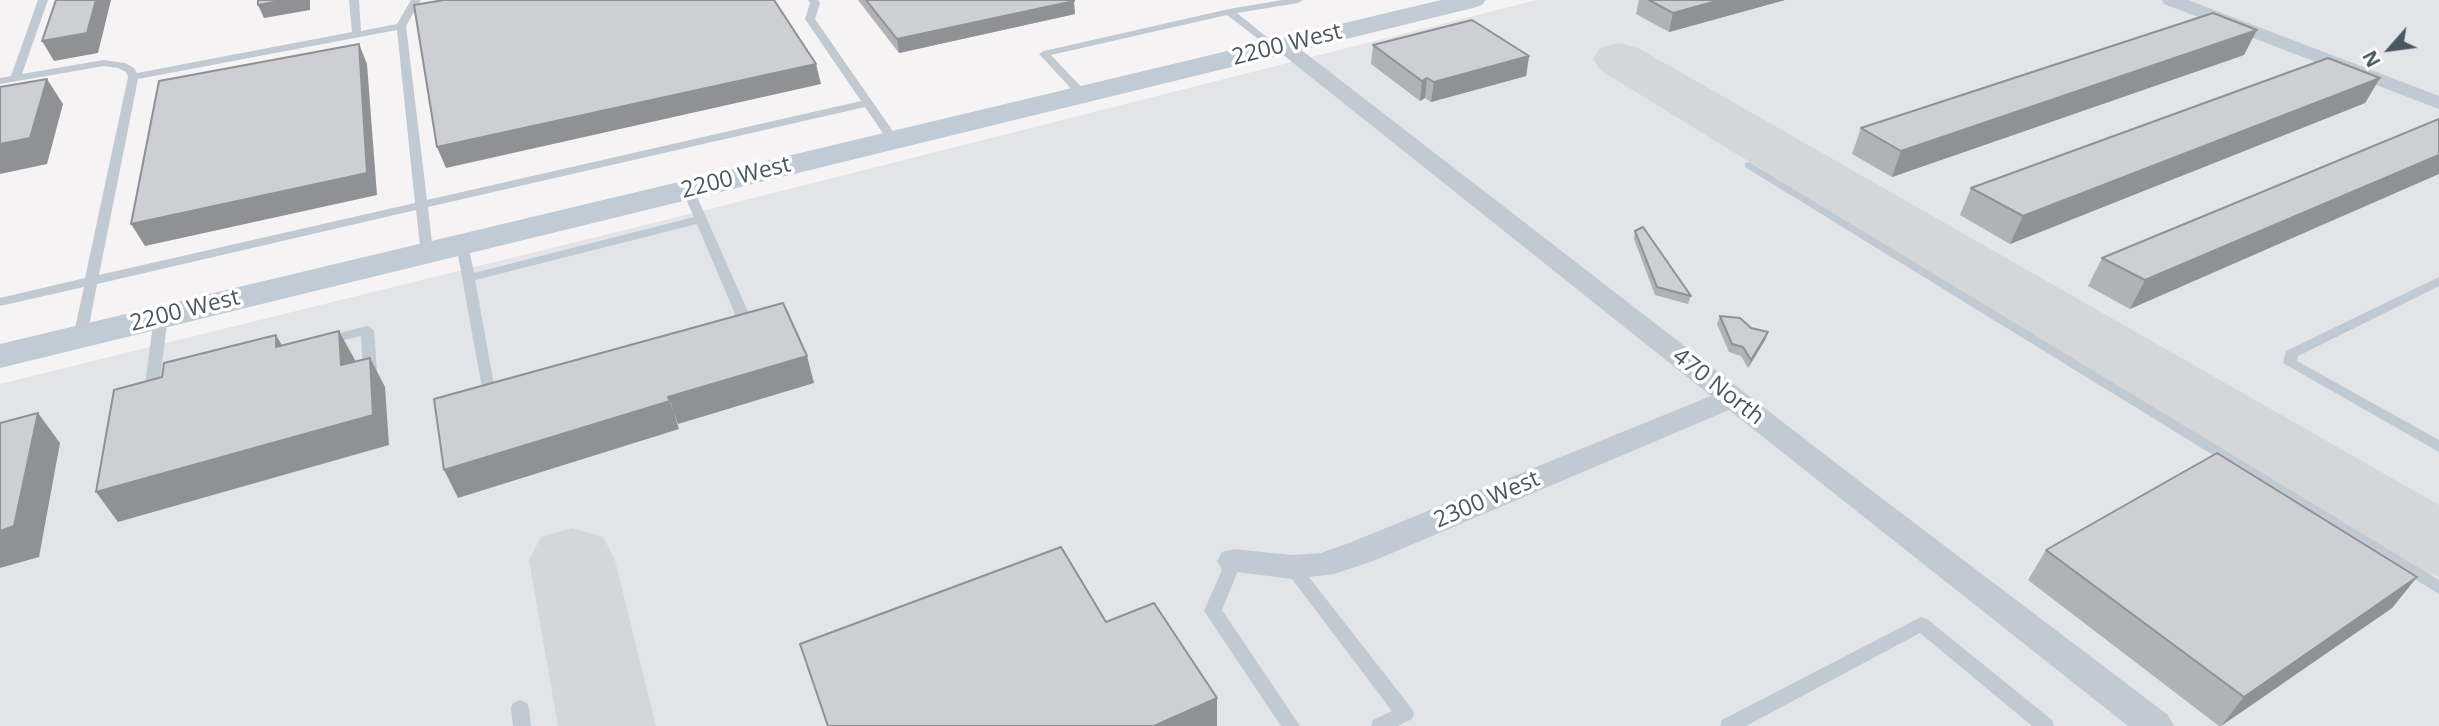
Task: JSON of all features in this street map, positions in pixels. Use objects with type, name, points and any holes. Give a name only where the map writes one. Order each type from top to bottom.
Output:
[{"type":"street","points":[[2171,0],[2439,103]]},
{"type":"street","points":[[2204,0],[2439,89]]},
{"type":"street","name":"2200 West","points":[[0,356],[1465,1]]},
{"type":"street","name":"470 North","points":[[1279,47],[2155,726]]},
{"type":"street","name":"2300 West","points":[[1234,561],[1292,567],[1322,565],[1361,552],[1732,398]]},
{"type":"lane","points":[[15,78],[43,0]]},
{"type":"lane","points":[[354,0],[357,35]]},
{"type":"lane","points":[[813,0],[815,3],[810,19],[893,140]]},
{"type":"lane","points":[[1082,94],[1044,54],[1229,12],[1298,0]]},
{"type":"lane","points":[[419,1],[401,26],[427,253]]},
{"type":"lane","points":[[1229,12],[1279,47]]},
{"type":"lane","points":[[133,77],[401,26]]},
{"type":"lane","points":[[0,81],[104,63],[121,65],[130,70],[133,77],[80,337]]},
{"type":"lane","points":[[0,302],[867,103]]},
{"type":"lane","points":[[1749,164],[2439,588]]},
{"type":"lane","points":[[688,190],[746,323],[719,331]]},
{"type":"lane","points":[[468,278],[701,219]]},
{"type":"lane","points":[[462,244],[489,396],[514,389]]},
{"type":"lane","points":[[2439,281],[2291,354],[2290,363],[2439,447]]},
{"type":"lane","points":[[161,317],[152,385],[177,378]]},
{"type":"lane","points":[[315,343],[367,330],[370,371]]},
{"type":"lane","points":[[1234,561],[1213,611],[1291,726]]},
{"type":"lane","points":[[1292,567],[1405,714],[1380,726]]},
{"type":"lane","points":[[1730,726],[1922,624],[2045,726]]},
{"type":"shaded area","points":[[1537,0],[2439,0],[2439,726],[0,726],[0,384],[722,206]]},
{"type":"building","points":[[56,0],[96,0],[87,33],[42,41]]},
{"type":"building","points":[[258,0],[285,0],[258,5]]},
{"type":"building","points":[[444,0],[774,0],[816,64],[437,147],[414,5]]},
{"type":"building","points":[[866,0],[1072,0],[1074,1],[897,39]]},
{"type":"building","points":[[1649,0],[1720,0],[1673,13]]},
{"type":"building","points":[[2213,13],[2257,30],[1901,151],[1861,128]]},
{"type":"building","points":[[1472,20],[1529,56],[1434,82],[1427,78],[1422,81],[1373,45]]},
{"type":"building","points":[[359,44],[367,173],[131,224],[159,81]]},
{"type":"building","points":[[2328,58],[2380,78],[2023,216],[1971,188]]},
{"type":"building","points":[[47,79],[30,138],[0,144],[0,87]]},
{"type":"building","points":[[2439,119],[2439,155],[2145,280],[2102,258]]},
{"type":"building","points":[[1643,227],[1691,296],[1657,287],[1635,231]]},
{"type":"building","points":[[783,303],[807,356],[668,397],[670,401],[444,470],[434,399]]},
{"type":"building","points":[[1720,316],[1740,318],[1751,328],[1768,332],[1751,360],[1743,347],[1732,344]]},
{"type":"building","points":[[339,331],[341,365],[370,358],[373,415],[96,492],[114,390],[162,377],[164,363],[276,335],[276,347]]},
{"type":"building","points":[[38,413],[14,526],[0,531],[0,423]]},
{"type":"building","points":[[2217,453],[2417,577],[2244,697],[2046,550]]},
{"type":"building","points":[[1061,547],[1106,622],[1154,603],[1217,698],[1154,726],[828,726],[800,644]]},
{"type":"taxiway","points":[[1619,59],[2439,545]]},
{"type":"taxiway","points":[[572,560],[607,726]]}]
